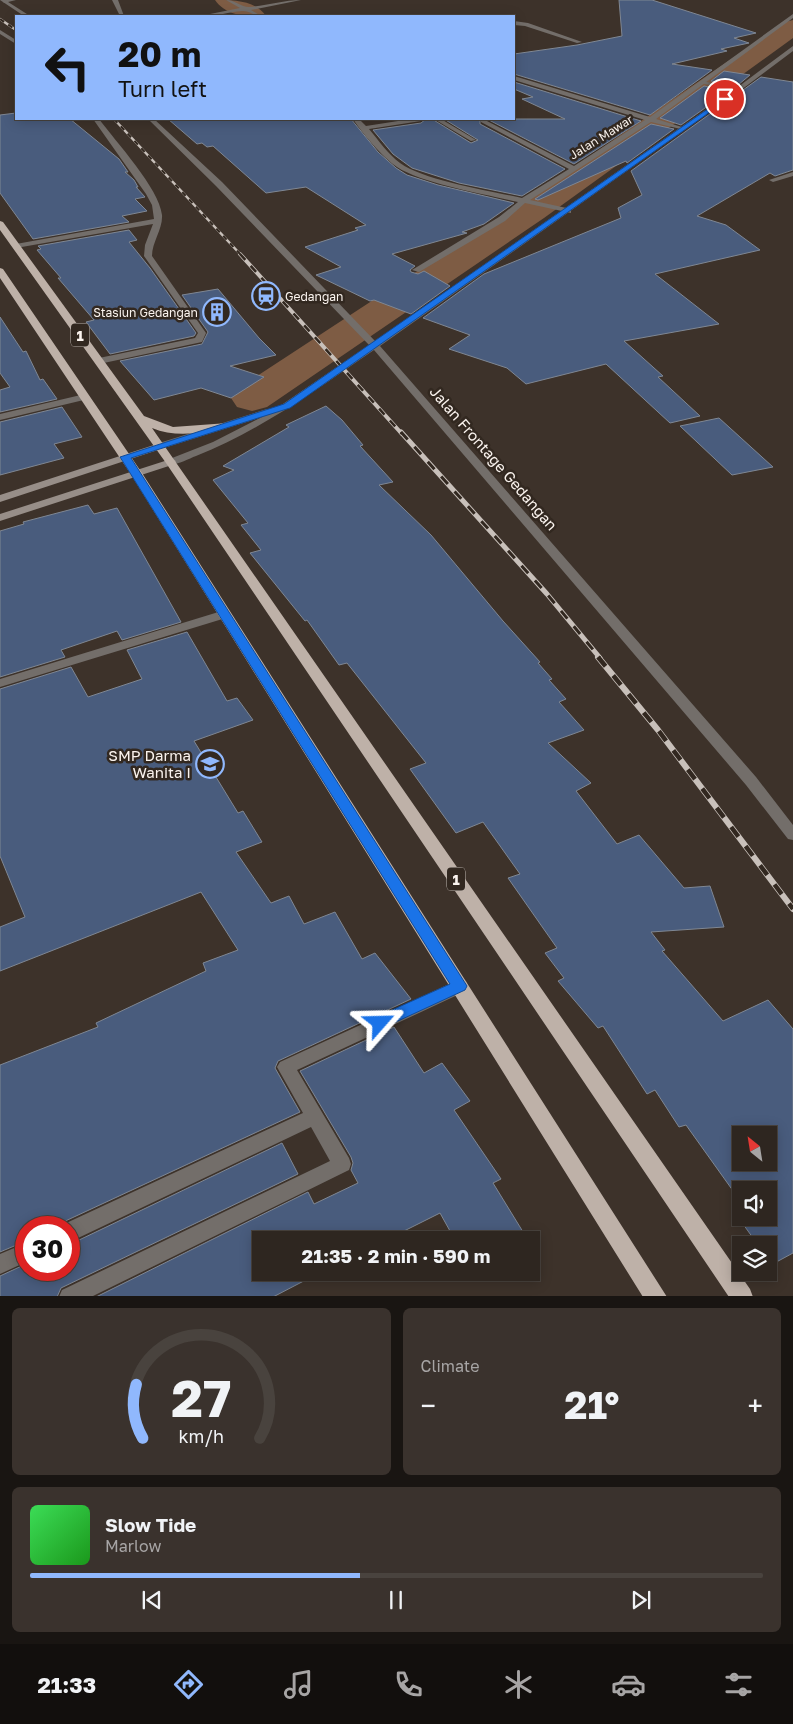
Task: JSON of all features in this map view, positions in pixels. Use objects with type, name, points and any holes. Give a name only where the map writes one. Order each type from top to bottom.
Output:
[{"type":"highway","name":"1","points":[[0,224],[160,446],[742,1296]]},
{"type":"highway","name":"1","points":[[2,277],[136,473],[656,1296]]},
{"type":"highway","points":[[132,408],[158,428],[168,432],[224,425]]},
{"type":"main road","points":[[0,499],[160,446]]},
{"type":"main road","points":[[0,518],[171,462]]},
{"type":"street","points":[[3,0],[13,0]]},
{"type":"street","points":[[3,0],[26,15]]},
{"type":"street","points":[[115,0],[122,15]]},
{"type":"street","points":[[229,0],[241,10],[256,15]]},
{"type":"street","points":[[209,15],[298,0]]},
{"type":"street","points":[[241,10],[243,15]]},
{"type":"street","name":"Jalan Mawar","points":[[416,270],[502,219],[523,201],[573,168],[654,120],[793,16]]},
{"type":"street","points":[[515,23],[526,24],[579,42]]},
{"type":"street","points":[[0,32],[15,40]]},
{"type":"street","points":[[0,42],[15,40]]},
{"type":"street","points":[[171,462],[236,436],[287,406],[568,211],[680,128],[793,48]]},
{"type":"street","points":[[515,78],[680,128]]},
{"type":"street","points":[[704,83],[736,89]]},
{"type":"street","points":[[97,120],[136,171],[158,210],[158,221],[147,246],[148,256],[202,333],[202,337],[199,340],[99,362]]},
{"type":"street","name":"Jalan Frontage Gedangan","points":[[152,120],[219,184],[375,346],[751,781],[793,835]]},
{"type":"street","points":[[357,120],[390,158],[400,166],[444,182],[568,211]]},
{"type":"street","points":[[365,128],[416,120]]},
{"type":"street","points":[[439,120],[473,140]]},
{"type":"street","points":[[483,121],[573,168]]},
{"type":"street","points":[[773,180],[793,174]]},
{"type":"street","points":[[16,246],[158,221]]},
{"type":"street","points":[[0,417],[85,397]]},
{"type":"street","points":[[160,446],[287,406]]},
{"type":"street","points":[[0,683],[225,614]]},
{"type":"street","points":[[68,1296],[342,1164],[286,1066],[460,986]]},
{"type":"street","points":[[80,1227],[314,1117]]},
{"type":"street","points":[[0,1264],[15,1257]]},
{"type":"building","points":[[619,0],[652,0],[756,33],[734,38],[749,43],[721,49],[727,51],[672,64],[712,70],[650,115],[515,74],[515,54],[622,36]]},
{"type":"building","points":[[724,71],[750,75],[738,85],[711,81]]},
{"type":"building","points":[[761,77],[793,82],[793,170],[775,176],[770,173],[697,216],[726,225],[760,250],[655,274],[719,324],[624,341],[663,376],[658,377],[700,416],[670,423],[606,364],[526,384],[507,368],[449,349],[470,335],[423,318],[484,274],[621,218],[618,208],[642,195],[631,171]]},
{"type":"building","points":[[515,82],[641,121],[574,164],[489,120],[565,119],[522,99],[533,97],[515,89]]},
{"type":"building","points":[[704,86],[729,91],[681,125],[660,118]]},
{"type":"building","points":[[15,113],[15,120],[71,120],[119,159],[128,172],[125,172],[134,180],[138,187],[136,187],[145,197],[135,199],[147,211],[122,216],[129,222],[33,239],[0,193],[0,115]]},
{"type":"building","points":[[169,120],[352,120],[378,152],[407,175],[438,185],[514,203],[484,224],[462,232],[467,233],[392,254],[415,266],[410,270],[411,272],[418,274],[424,271],[450,286],[411,314],[374,300],[370,301],[316,275],[341,267],[305,247],[358,230],[355,228],[366,225],[306,187],[266,193],[213,146],[207,147],[202,143],[197,144]]},
{"type":"building","points":[[425,120],[434,120],[471,143],[478,140],[446,120],[480,120],[480,124],[565,169],[522,196],[459,183],[412,168],[393,154],[373,130],[421,123]]},
{"type":"building","points":[[651,124],[674,129],[627,163],[626,161],[538,200],[535,199]]},
{"type":"building","points":[[129,230],[137,240],[129,242],[196,333],[194,336],[110,354],[86,322],[94,320],[37,250],[41,249],[38,246]]},
{"type":"building","points":[[218,289],[259,338],[276,355],[230,366],[264,377],[231,398],[201,388],[154,400],[120,361],[202,344],[208,332],[182,295]]},
{"type":"building","points":[[0,317],[23,352],[26,351],[40,380],[43,379],[57,399],[0,412],[0,390],[10,387],[0,373]]},
{"type":"building","points":[[326,406],[342,420],[363,445],[360,446],[393,482],[379,485],[431,535],[540,662],[538,663],[552,679],[549,680],[566,699],[559,702],[584,730],[548,743],[591,783],[576,791],[617,844],[639,835],[684,888],[710,886],[724,927],[651,932],[665,950],[662,951],[723,1021],[768,1000],[793,1029],[793,1253],[777,1262],[777,1236],[752,1236],[744,1226],[777,1226],[777,1181],[732,1181],[732,1189],[686,1125],[679,1127],[655,1090],[647,1094],[603,1026],[598,1028],[558,981],[564,978],[545,953],[557,948],[508,878],[520,874],[483,822],[456,833],[410,769],[426,763],[347,663],[339,665],[307,620],[305,621],[250,553],[261,550],[241,525],[248,523],[213,480],[234,470],[223,466],[289,427],[286,425]]},
{"type":"building","points":[[62,407],[82,437],[54,444],[64,458],[0,475],[0,422]]},
{"type":"building","points":[[719,418],[773,467],[732,475],[680,426]]},
{"type":"building","points":[[88,505],[94,514],[117,508],[181,622],[122,640],[117,631],[61,650],[65,657],[0,677],[0,531],[24,524],[23,522]]},
{"type":"building","points":[[187,632],[227,701],[237,698],[253,720],[194,741],[238,813],[243,811],[262,842],[236,852],[271,903],[289,896],[304,924],[335,912],[362,959],[375,953],[411,999],[278,1061],[275,1068],[300,1112],[76,1216],[15,1216],[15,1246],[0,1252],[0,1065],[98,1027],[96,1023],[206,971],[203,963],[238,950],[201,892],[0,971],[0,927],[25,917],[0,856],[0,689],[71,667],[88,697],[142,679],[127,650]]},
{"type":"building","points":[[394,1027],[424,1073],[442,1063],[470,1101],[454,1110],[501,1179],[493,1183],[522,1231],[450,1231],[440,1213],[404,1231],[252,1231],[252,1281],[304,1281],[275,1296],[98,1296],[308,1192],[314,1204],[358,1183],[351,1170],[353,1163],[300,1071]]},
{"type":"building","points":[[282,1143],[298,1174],[80,1279],[80,1240]]},
{"type":"building","points":[[15,1269],[15,1281],[76,1281],[61,1288],[57,1296],[0,1296],[0,1276]]},
{"type":"waterway","points":[[226,0],[253,15]]},
{"type":"waterway","points":[[252,398],[532,211],[793,27]]},
{"type":"railway","points":[[0,19],[15,29]]},
{"type":"railway","points":[[115,120],[241,255]]},
{"type":"railway","points":[[240,254],[402,434]]},
{"type":"railway","points":[[401,432],[547,594],[600,658]]},
{"type":"railway","points":[[598,657],[658,730],[793,909]]},
{"type":"place","name":"Gedangan","points":[[266,296]]},
{"type":"place","name":"Stasiun Gedangan","points":[[217,312]]},
{"type":"place","name":"SMP Darma Wanita I","points":[[210,764]]},
{"type":"route","points":[[380,1023],[460,986],[125,457],[287,406],[327,376],[375,346],[725,99]]}]
